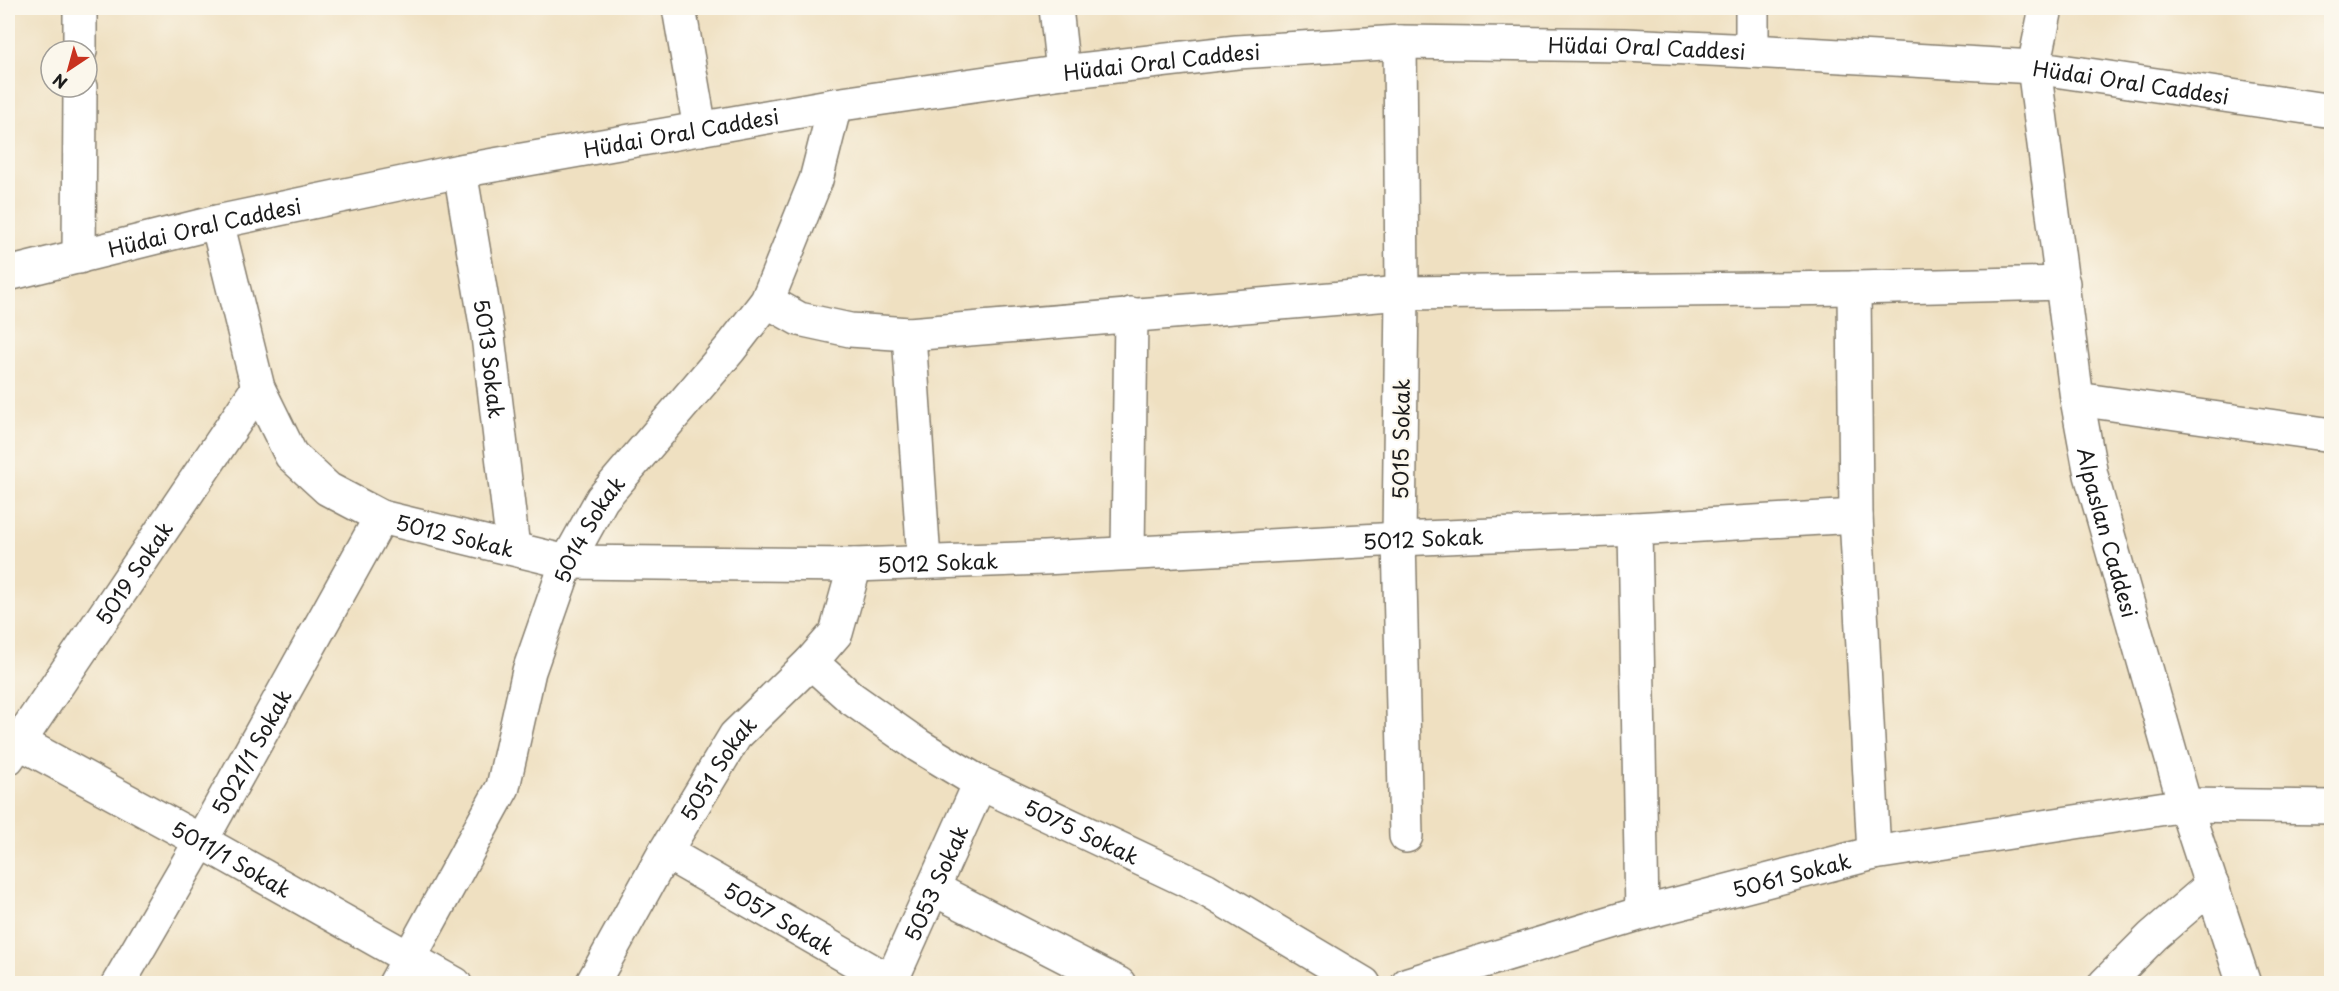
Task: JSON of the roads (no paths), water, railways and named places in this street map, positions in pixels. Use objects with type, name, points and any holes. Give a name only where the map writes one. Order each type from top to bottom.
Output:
[{"type":"street","points":[[80,8],[80,39]]},
{"type":"street","points":[[679,8],[700,129]]},
{"type":"street","points":[[1056,8],[1063,72]]},
{"type":"street","points":[[1752,8],[1752,51]]},
{"type":"street","name":"Alpaslan Caddesi","points":[[2046,8],[2034,67],[2077,399],[2091,475],[2185,805],[2244,984]]},
{"type":"street","name":"Hüdai Oral Caddesi","points":[[8,274],[217,222],[460,171],[835,105],[1063,72],[1237,52],[1400,42],[1625,45],[1752,51],[2034,67],[2331,111]]},
{"type":"street","name":"5015 Sokak","points":[[1400,42],[1402,293],[1399,539],[1406,836]]},
{"type":"street","points":[[79,257],[80,99]]},
{"type":"street","name":"5014 Sokak","points":[[402,970],[503,787],[530,671],[567,562],[602,499],[730,349],[767,301],[816,180],[835,105]]},
{"type":"street","name":"5013 Sokak","points":[[460,171],[488,336],[513,548]]},
{"type":"street","name":"5012 Sokak","points":[[217,222],[258,388],[291,455],[328,489],[381,517],[567,562],[855,565],[1044,558],[1856,516]]},
{"type":"street","points":[[767,301],[799,319],[850,330],[909,334],[1402,293],[1854,288],[2063,283]]},
{"type":"street","points":[[1854,288],[1856,516],[1874,854]]},
{"type":"street","points":[[1128,553],[1131,314]]},
{"type":"street","points":[[909,334],[924,561]]},
{"type":"street","name":"5019 Sokak","points":[[11,745],[258,388]]},
{"type":"street","points":[[2077,399],[2331,435]]},
{"type":"street","name":"5021/1 Sokak","points":[[118,984],[201,841],[381,517]]},
{"type":"street","points":[[1635,529],[1642,913]]},
{"type":"street","name":"5051 Sokak","points":[[591,984],[665,852],[735,736],[811,662],[836,633],[855,565]]},
{"type":"street","name":"5075 Sokak","points":[[811,662],[861,705],[919,746],[980,783],[1205,889],[1364,984]]},
{"type":"street","name":"5011/1 Sokak","points":[[11,745],[201,841],[402,970],[455,984]]},
{"type":"street","name":"5053 Sokak","points":[[892,983],[980,783]]},
{"type":"street","name":"5061 Sokak","points":[[1408,984],[1642,913],[1874,854],[2185,805],[2331,807]]},
{"type":"street","name":"5057 Sokak","points":[[665,852],[892,983]]},
{"type":"street","points":[[2105,984],[2152,936],[2212,885]]},
{"type":"street","points":[[934,889],[1119,984]]}]
